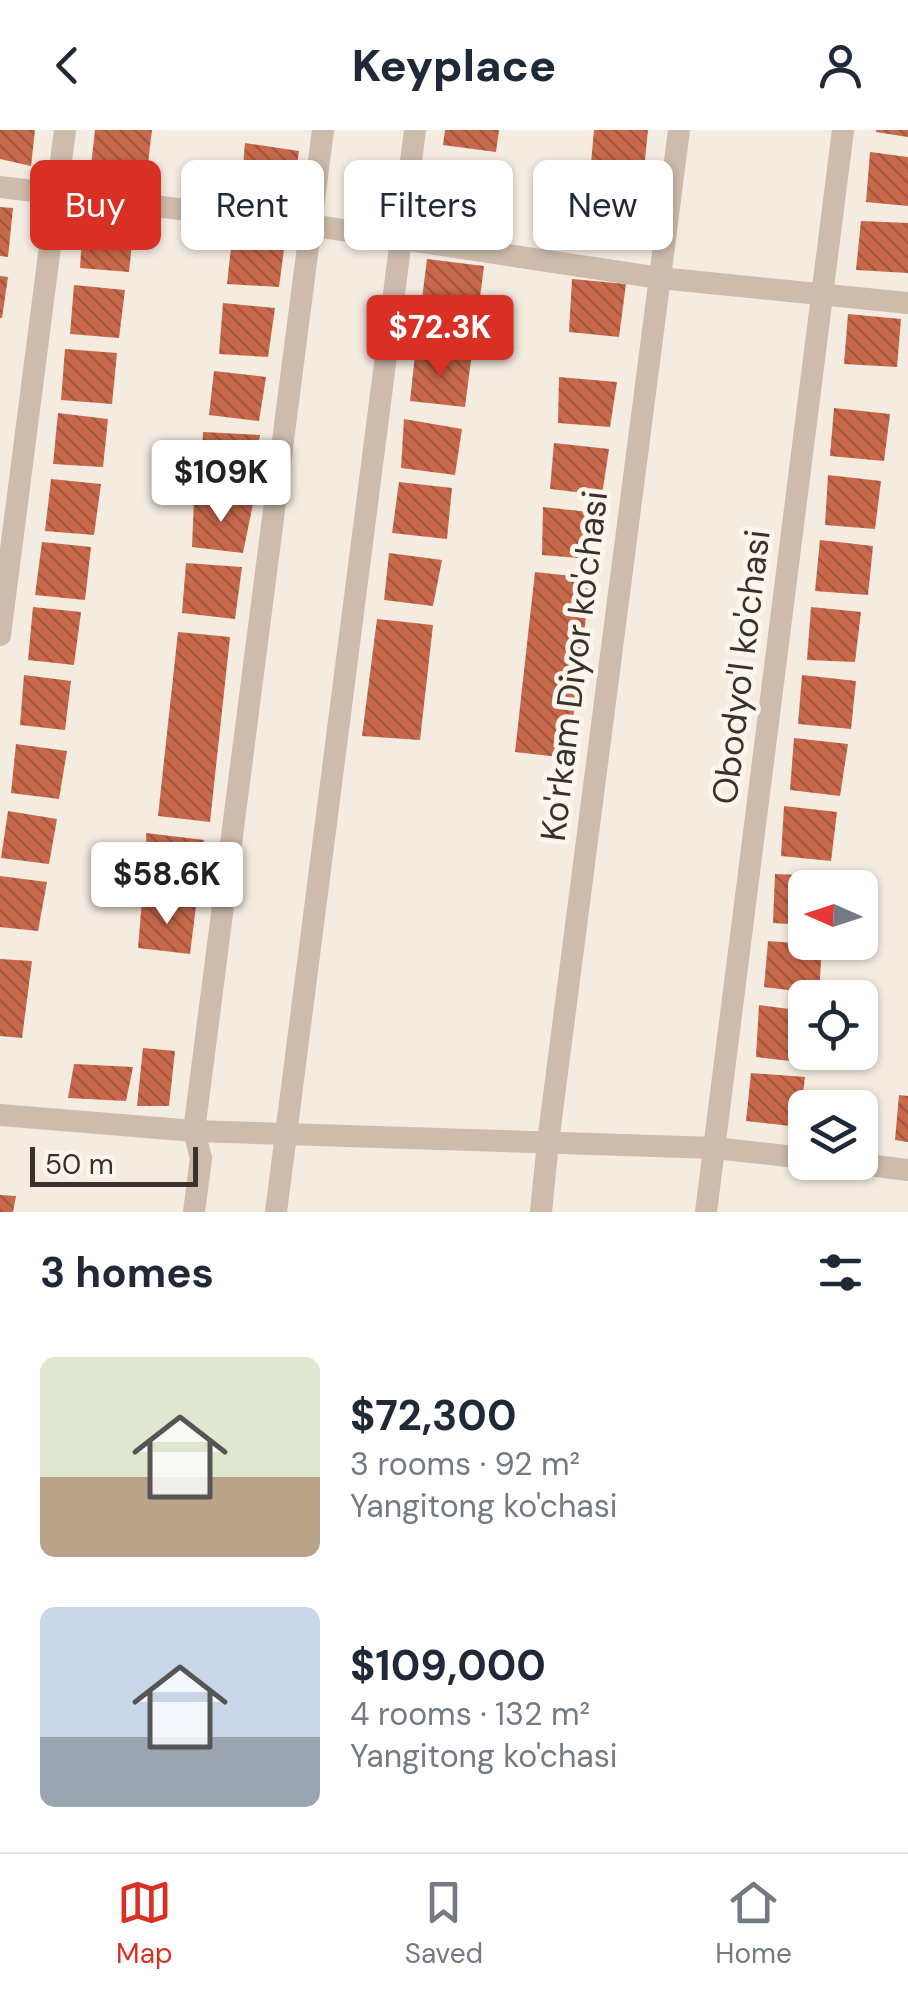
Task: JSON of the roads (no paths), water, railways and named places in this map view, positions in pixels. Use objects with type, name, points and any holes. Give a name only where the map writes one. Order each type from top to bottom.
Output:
[{"type":"street","points":[[61,160],[65,130]]},
{"type":"street","points":[[319,160],[323,130]]},
{"type":"street","points":[[411,160],[415,130]]},
{"type":"street","name":"Ko'rkam Diyor ko'chasi","points":[[541,1212],[679,130]]},
{"type":"street","name":"Obodyo'l ko'chasi","points":[[706,1212],[843,130]]},
{"type":"street","points":[[0,187],[30,192]]},
{"type":"street","points":[[0,635],[49,250]]},
{"type":"street","points":[[194,1212],[201,1158],[194,1131],[307,250]]},
{"type":"street","points":[[276,1212],[399,250]]},
{"type":"street","points":[[463,250],[660,278],[908,303]]},
{"type":"street","points":[[0,1115],[194,1131],[715,1148],[788,1156]]},
{"type":"street","points":[[878,1166],[908,1170]]}]
